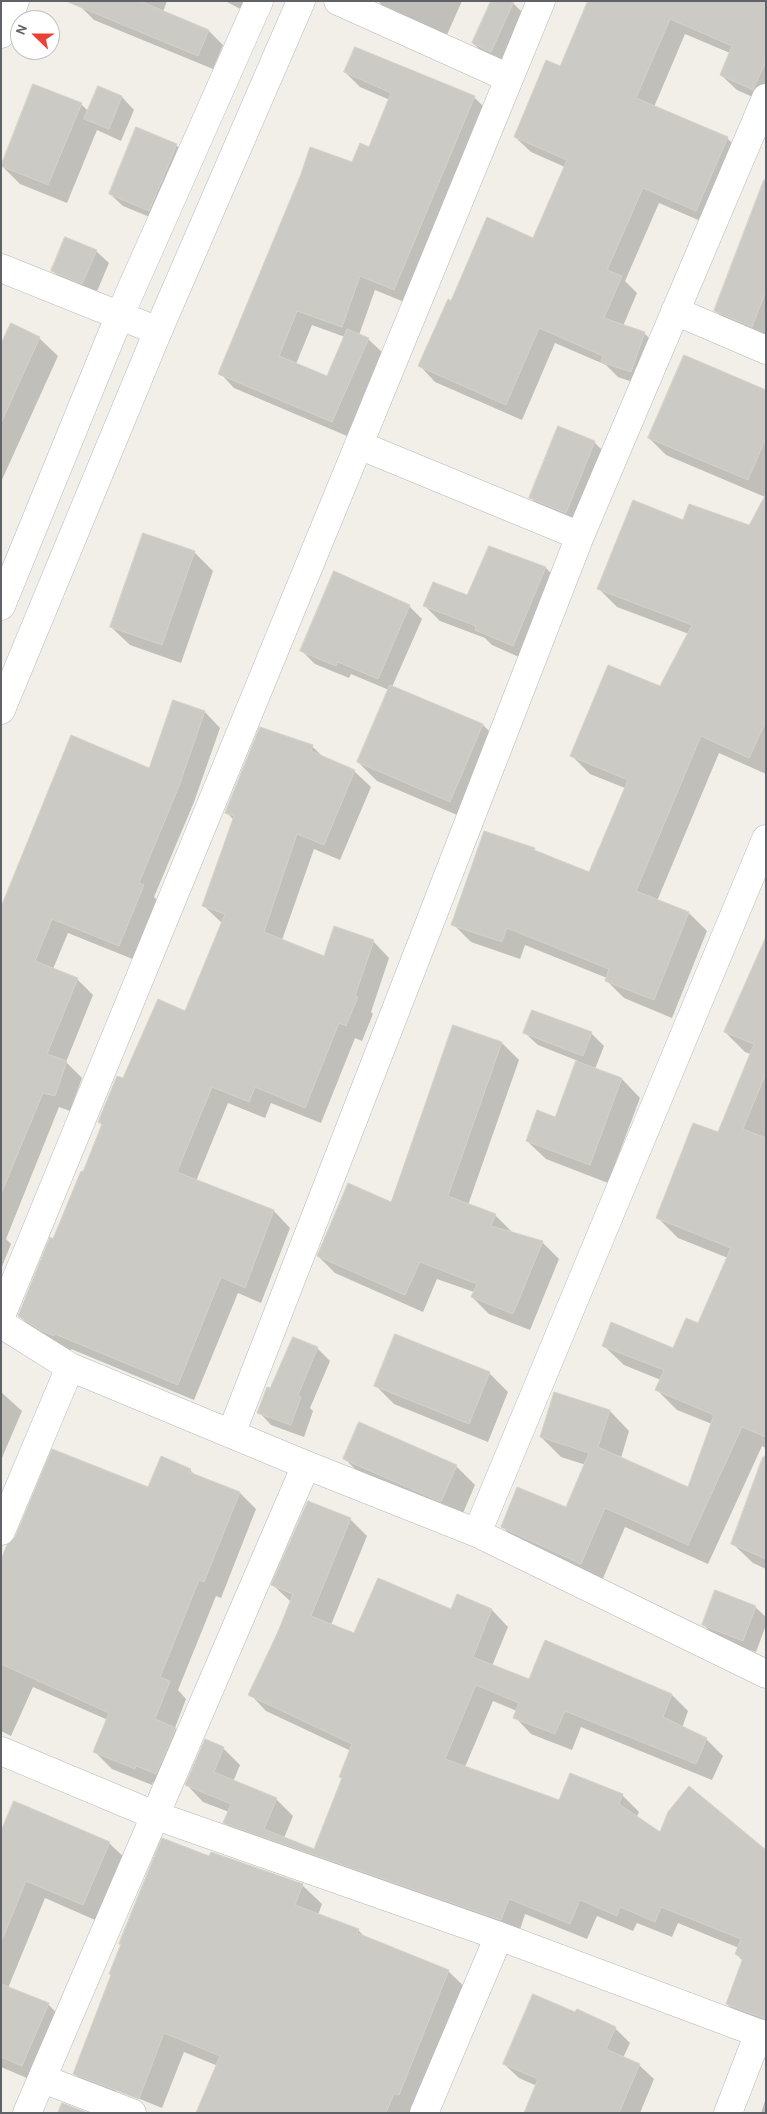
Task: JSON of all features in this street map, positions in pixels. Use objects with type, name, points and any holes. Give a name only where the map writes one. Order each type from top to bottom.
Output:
[{"type":"street","points":[[1,34],[15,1]]},
{"type":"street","points":[[1,606],[120,317],[259,1]]},
{"type":"street","points":[[1,710],[158,332],[301,1]]},
{"type":"street","points":[[338,1],[509,78]]},
{"type":"street","points":[[1,1316],[541,1]]},
{"type":"street","points":[[231,1434],[580,536],[766,98]]},
{"type":"street","points":[[1,268],[158,332]]},
{"type":"street","points":[[675,311],[766,350]]},
{"type":"street","points":[[359,445],[580,536]]},
{"type":"street","points":[[477,1533],[766,839]]},
{"type":"street","points":[[1,1324],[70,1367],[306,1465],[477,1533],[765,1673]]},
{"type":"street","points":[[1,1531],[70,1367]]},
{"type":"street","points":[[27,2113],[306,1465]]},
{"type":"street","points":[[1,1751],[154,1815],[499,1936],[762,2035],[728,2113]]},
{"type":"street","points":[[424,2113],[499,1936]]},
{"type":"street","points":[[43,2079],[132,2113]]},
{"type":"building","points":[[140,1],[209,30],[198,56],[68,2]]},
{"type":"building","points":[[491,1],[514,1],[491,52],[472,43]]},
{"type":"building","points":[[588,1],[766,1],[766,61],[753,90],[720,75],[732,46],[670,19],[636,98],[728,137],[696,211],[643,188],[607,270],[622,276],[604,318],[645,332],[631,372],[601,362],[603,356],[539,328],[506,405],[418,366],[448,299],[451,301],[487,217],[533,238],[567,160],[514,137],[546,60],[560,66]]},
{"type":"building","points":[[355,47],[475,96],[394,290],[360,276],[342,327],[297,311],[279,356],[327,376],[347,329],[369,338],[332,422],[218,374],[301,174],[310,147],[352,162],[360,143],[369,147],[391,93],[344,72]]},
{"type":"building","points":[[33,84],[82,103],[48,185],[1,166]]},
{"type":"building","points":[[98,86],[122,96],[109,129],[84,119]]},
{"type":"building","points":[[136,127],[177,144],[149,211],[109,194]]},
{"type":"building","points":[[764,180],[766,180],[766,291],[752,327],[714,311]]},
{"type":"building","points":[[65,237],[97,250],[82,284],[51,271]]},
{"type":"building","points":[[11,323],[40,337],[1,423],[1,344]]},
{"type":"building","points":[[684,355],[766,390],[766,438],[748,480],[648,438]]},
{"type":"building","points":[[558,426],[595,441],[566,513],[529,498]]},
{"type":"building","points":[[766,494],[766,721],[749,758],[701,736],[636,891],[689,912],[654,1000],[605,981],[609,969],[507,928],[502,942],[451,925],[484,831],[535,848],[534,850],[589,872],[628,780],[570,756],[608,665],[660,686],[692,625],[597,589],[633,500],[683,520],[689,504],[749,525]]},
{"type":"building","points":[[143,533],[195,551],[162,645],[110,627]]},
{"type":"building","points":[[489,546],[546,567],[513,646],[475,630],[476,626],[423,606],[433,582],[467,595]]},
{"type":"building","points":[[334,571],[410,605],[378,679],[338,662],[336,666],[300,651]]},
{"type":"building","points":[[390,685],[483,724],[450,802],[357,762]]},
{"type":"building","points":[[173,700],[205,711],[179,786],[139,883],[144,885],[119,946],[52,919],[35,961],[78,978],[47,1054],[67,1061],[55,1096],[43,1093],[1,1194],[1,907],[71,735],[149,768]]},
{"type":"building","points":[[260,727],[313,745],[311,751],[355,770],[324,845],[297,834],[264,932],[324,956],[334,926],[374,940],[355,996],[358,997],[346,1026],[339,1023],[305,1108],[255,1087],[249,1102],[212,1087],[177,1172],[274,1210],[245,1288],[221,1277],[178,1385],[55,1334],[54,1336],[40,1330],[18,1316],[50,1237],[53,1239],[81,1171],[83,1172],[102,1124],[98,1122],[117,1076],[123,1078],[158,999],[185,1011],[225,914],[202,906],[234,816],[225,813]]},
{"type":"building","points":[[766,937],[766,1073],[743,1129],[766,1138],[766,1437],[742,1427],[688,1545],[605,1508],[581,1564],[501,1527],[517,1487],[566,1507],[589,1453],[540,1437],[554,1392],[610,1410],[598,1447],[688,1487],[714,1415],[655,1390],[664,1370],[602,1346],[611,1322],[673,1348],[686,1318],[698,1323],[731,1248],[656,1218],[693,1123],[718,1132],[754,1044],[724,1032]]},
{"type":"building","points":[[532,1010],[592,1032],[583,1056],[523,1033]]},
{"type":"building","points":[[453,1025],[502,1042],[448,1196],[496,1214],[491,1226],[543,1241],[513,1314],[471,1297],[477,1284],[420,1262],[405,1295],[317,1256],[348,1183],[391,1202]]},
{"type":"building","points":[[576,1061],[622,1078],[590,1165],[526,1141],[537,1110],[555,1117]]},
{"type":"building","points":[[395,1334],[490,1372],[469,1424],[374,1386]]},
{"type":"building","points":[[293,1337],[318,1347],[298,1395],[301,1397],[291,1425],[257,1413],[267,1387],[270,1388]]},
{"type":"building","points":[[359,1422],[457,1465],[441,1502],[343,1459]]},
{"type":"building","points":[[52,1449],[148,1487],[161,1456],[191,1469],[189,1472],[240,1492],[204,1582],[199,1580],[160,1677],[170,1681],[155,1719],[176,1728],[156,1774],[136,1766],[135,1769],[93,1752],[109,1713],[1,1664],[1,1560],[7,1545],[15,1537]]},
{"type":"building","points":[[763,1457],[766,1457],[766,1559],[731,1544]]},
{"type":"building","points":[[308,1501],[351,1518],[311,1616],[354,1633],[378,1578],[451,1609],[457,1594],[492,1609],[473,1657],[529,1679],[545,1640],[672,1694],[663,1717],[707,1738],[696,1764],[565,1711],[555,1734],[513,1718],[519,1703],[476,1685],[445,1759],[559,1800],[570,1773],[623,1794],[619,1804],[660,1832],[668,1812],[689,1786],[766,1850],[766,2019],[726,2004],[743,1958],[735,1954],[741,1939],[661,1907],[655,1922],[620,1907],[617,1916],[580,1900],[570,1924],[509,1899],[501,1920],[223,1823],[231,1804],[185,1785],[205,1739],[224,1747],[214,1772],[277,1798],[264,1829],[314,1849],[342,1778],[339,1777],[352,1744],[248,1695],[278,1632],[293,1594],[271,1585]]},
{"type":"building","points":[[715,1590],[756,1606],[743,1641],[702,1625]]},
{"type":"building","points":[[14,1801],[110,1842],[83,1905],[26,1881],[2,1940],[1,1831]]},
{"type":"building","points":[[162,1838],[209,1856],[211,1852],[303,1884],[295,1905],[359,1929],[357,1933],[449,1970],[399,2095],[394,2094],[386,2113],[196,2113],[220,2056],[164,2033],[139,2099],[73,2074],[111,1975],[109,1974],[121,1944],[119,1944]]},
{"type":"building","points":[[1,1984],[49,2003],[22,2066],[1,2057]]},
{"type":"building","points":[[533,1994],[575,2012],[577,2009],[616,2027],[606,2049],[640,2064],[619,2113],[524,2113],[538,2079],[503,2064]]},
{"type":"building","points":[[62,2103],[88,2113],[58,2113]]}]
